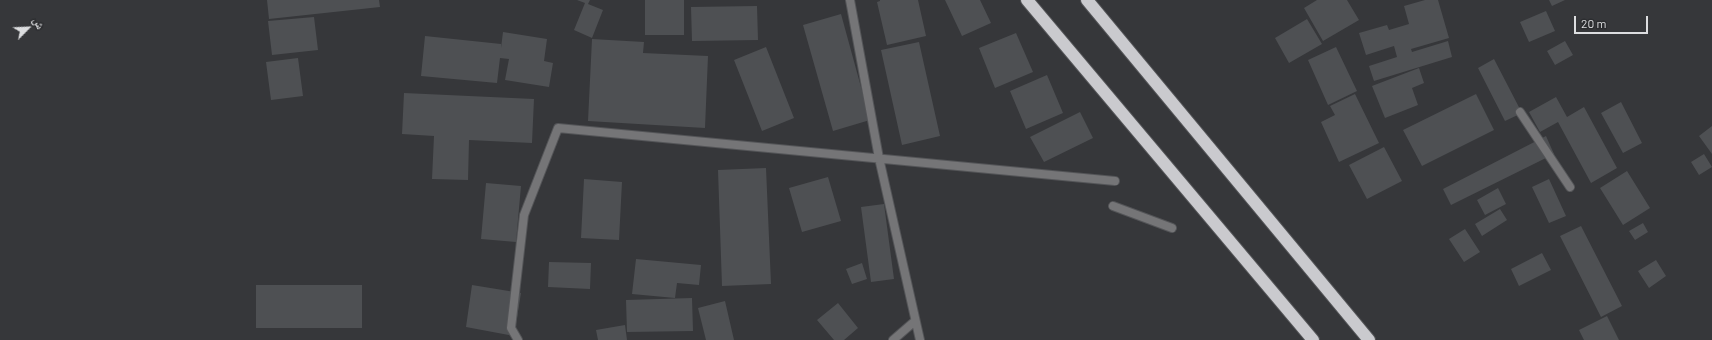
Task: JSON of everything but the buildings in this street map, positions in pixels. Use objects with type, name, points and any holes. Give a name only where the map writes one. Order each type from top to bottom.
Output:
[{"type":"highway","points":[[1027,0],[1313,340]]},
{"type":"highway","points":[[1087,0],[1369,340]]},
{"type":"street","points":[[850,0],[879,158],[920,340]]},
{"type":"street","points":[[1520,112],[1570,187]]},
{"type":"street","points":[[518,340],[511,328],[524,215],[558,128],[1115,181]]},
{"type":"street","points":[[1113,206],[1172,228]]},
{"type":"street","points":[[893,340],[916,321]]}]
